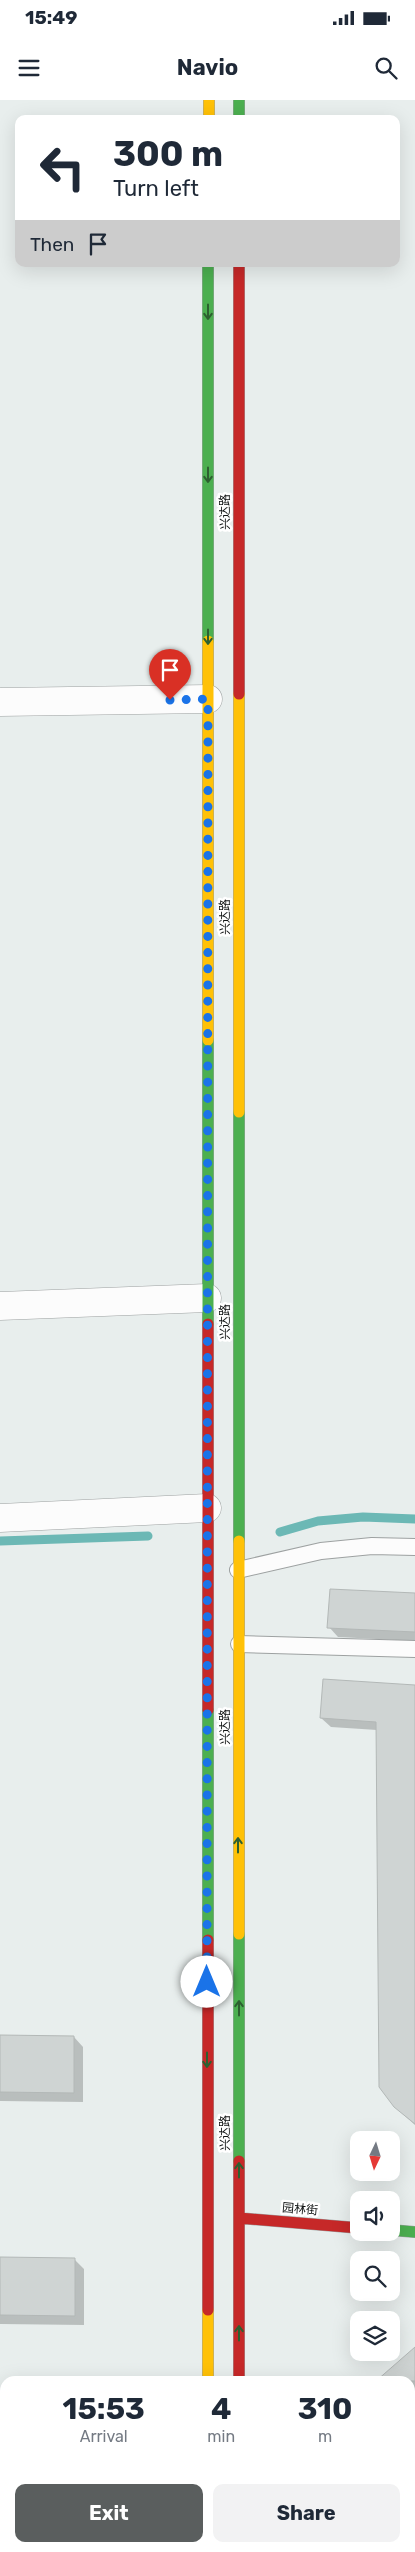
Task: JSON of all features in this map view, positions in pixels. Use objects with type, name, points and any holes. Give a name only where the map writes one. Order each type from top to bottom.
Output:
[{"type":"main road","points":[[209,100],[209,115]]},
{"type":"main road","points":[[239,100],[239,115]]},
{"type":"main road","name":"兴达路","points":[[208,267],[208,2376]]},
{"type":"main road","name":"兴达路","points":[[239,267],[239,2376]]},
{"type":"main road","name":"园林街","points":[[239,2218],[350,2227]]},
{"type":"main road","points":[[400,2231],[415,2232]]},
{"type":"street","points":[[0,702],[208,699]]},
{"type":"street","points":[[0,1306],[207,1298]]},
{"type":"street","points":[[0,1518],[207,1508]]},
{"type":"lane","points":[[238,1570],[321,1551],[372,1546],[415,1547]]},
{"type":"lane","points":[[238,1644],[415,1649]]},
{"type":"building","points":[[330,1589],[415,1593],[415,1632],[327,1628]]},
{"type":"building","points":[[323,1679],[415,1685],[415,2124],[394,2107],[379,2087],[376,1722],[320,1718]]},
{"type":"building","points":[[0,2035],[74,2036],[74,2093],[0,2092]]},
{"type":"building","points":[[0,2257],[75,2258],[75,2316],[0,2315]]},
{"type":"building","points":[[415,2347],[415,2376],[382,2376]]},
{"type":"waterway","points":[[280,1532],[318,1521],[363,1517],[415,1519]]},
{"type":"waterway","points":[[0,1541],[148,1536]]},
{"type":"traffic: fast","points":[[239,100],[239,115]]},
{"type":"traffic: fast","points":[[208,267],[208,641]]},
{"type":"traffic: fast","points":[[208,1040],[208,1324]]},
{"type":"traffic: fast","points":[[239,1112],[239,1541]]},
{"type":"traffic: fast","points":[[208,1710],[208,1940]]},
{"type":"traffic: fast","points":[[239,1934],[239,2161]]},
{"type":"traffic: fast","points":[[400,2231],[415,2232]]},
{"type":"traffic: slow","points":[[209,100],[209,115]]},
{"type":"traffic: slow","points":[[208,641],[208,1040]]},
{"type":"traffic: slow","points":[[239,694],[239,1112]]},
{"type":"traffic: slow","points":[[239,1541],[239,1934]]},
{"type":"traffic: slow","points":[[208,2310],[208,2376]]},
{"type":"traffic: jam","points":[[239,267],[239,694]]},
{"type":"traffic: jam","points":[[208,1324],[208,1710]]},
{"type":"traffic: jam","points":[[208,1940],[208,2310]]},
{"type":"traffic: jam","points":[[239,2161],[239,2376]]},
{"type":"traffic: jam","points":[[239,2218],[350,2227]]},
{"type":"route","points":[[170,700],[208,699],[207,1982]]}]
